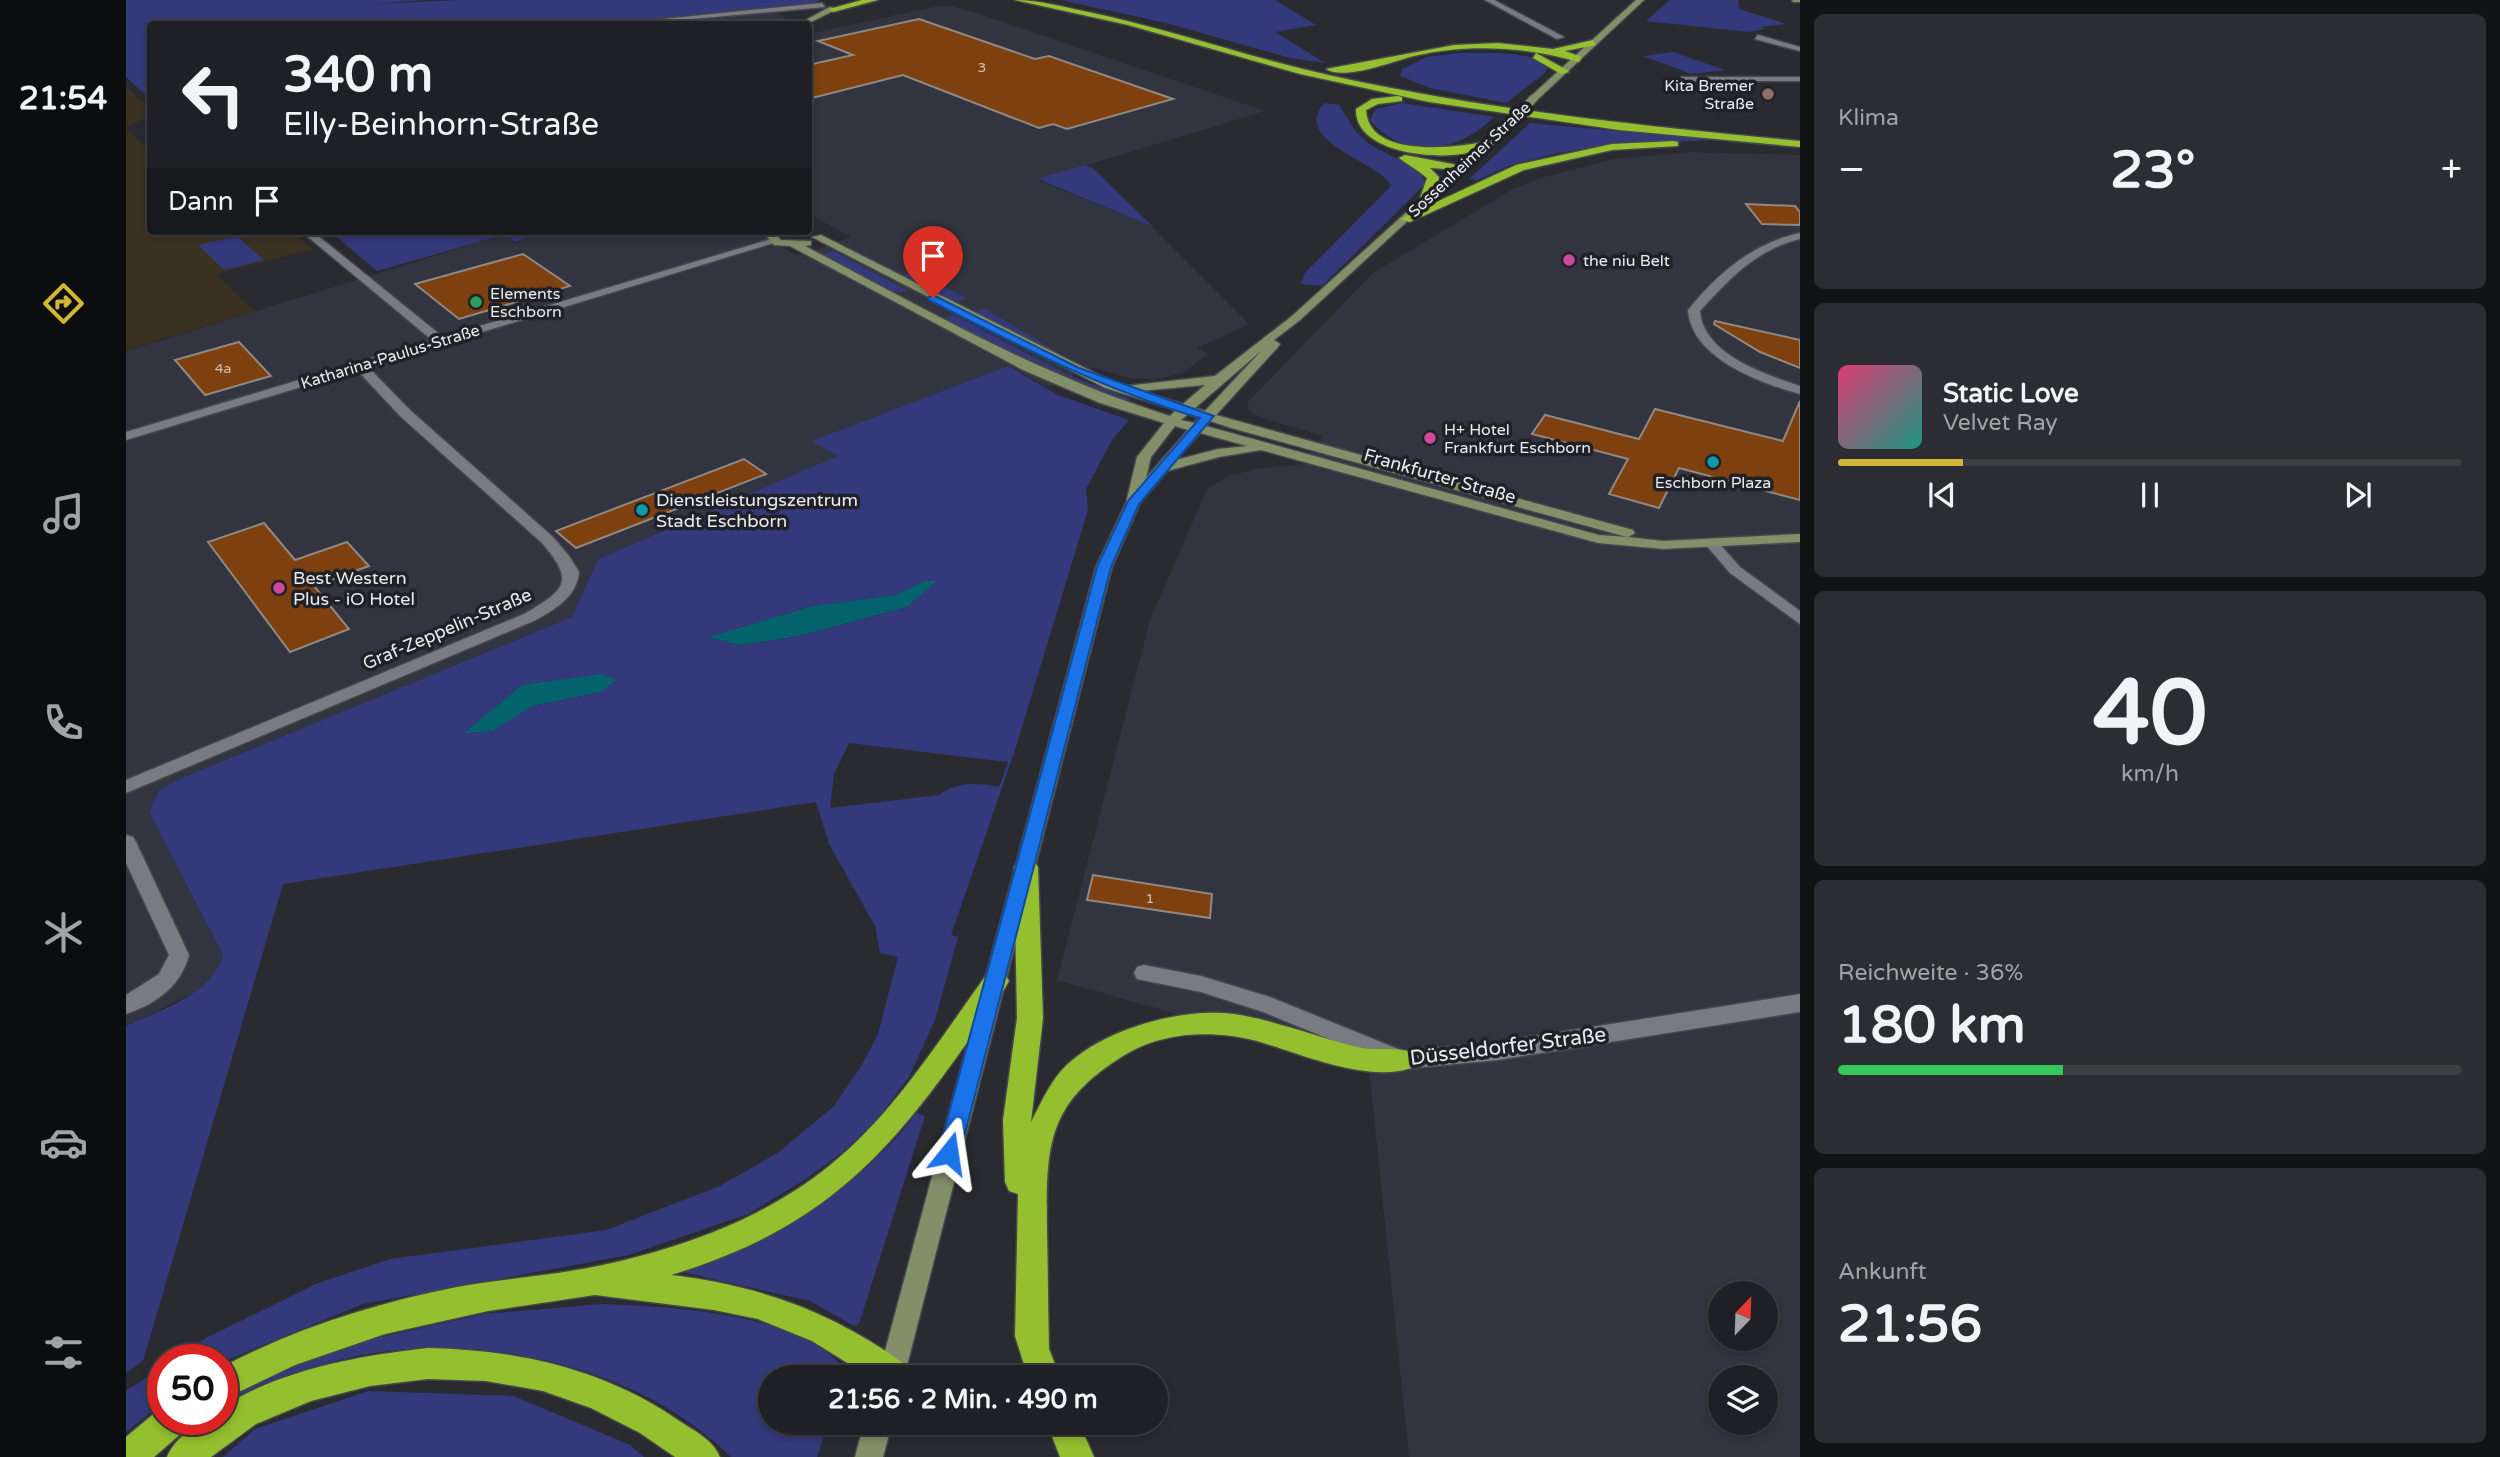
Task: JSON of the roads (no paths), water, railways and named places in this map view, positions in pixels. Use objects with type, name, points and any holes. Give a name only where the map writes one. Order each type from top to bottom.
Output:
[{"type":"highway","points":[[833,9],[843,0]]},
{"type":"highway","points":[[833,9],[852,0]]},
{"type":"highway","points":[[833,9],[874,0]]},
{"type":"highway","points":[[1012,0],[1129,23],[1300,71],[1453,103],[1607,126],[1800,144]]},
{"type":"highway","points":[[1041,0],[1138,20],[1288,62],[1434,95],[1608,121],[1800,138]]},
{"type":"highway","points":[[1534,53],[1593,43]]},
{"type":"highway","points":[[1390,71],[1419,52],[1463,47],[1578,59]]},
{"type":"highway","points":[[1534,53],[1564,72]]},
{"type":"highway","points":[[1288,62],[1346,70],[1390,71],[1434,95]]},
{"type":"highway","points":[[1300,71],[1346,98],[1364,134],[1391,152],[1415,162],[1462,167]]},
{"type":"highway","points":[[1453,103],[1386,99],[1369,103],[1360,113],[1374,135],[1402,147],[1450,151],[1487,144]]},
{"type":"highway","points":[[1406,219],[1520,166],[1565,155],[1638,145],[1778,142]]},
{"type":"highway","points":[[1415,162],[1433,177],[1432,188],[1425,201]]},
{"type":"highway","points":[[1026,867],[1030,1018],[1017,1120],[1021,1244],[1033,1349],[1039,1365]]},
{"type":"highway","points":[[238,1375],[257,1364],[332,1333],[490,1296],[589,1282],[658,1264],[744,1234],[815,1194],[869,1145],[919,1088],[996,981]]},
{"type":"highway","points":[[1033,1349],[1032,1163],[1041,1130],[1055,1103],[1070,1080],[1087,1064],[1127,1041],[1165,1029],[1205,1023],[1236,1025],[1366,1061],[1402,1060]]},
{"type":"highway","points":[[589,1282],[714,1296],[777,1310],[852,1344],[879,1365]]},
{"type":"highway","points":[[184,1457],[251,1409],[327,1379],[392,1366],[461,1363],[525,1368],[578,1385],[632,1408],[675,1434],[703,1457]]},
{"type":"highway","points":[[129,1457],[154,1435]]},
{"type":"highway","points":[[1068,1435],[1077,1457]]},
{"type":"street","points":[[1489,0],[1560,37]]},
{"type":"street","name":"Sossenheimer Straße","points":[[895,1365],[1104,567],[1133,503],[1144,457],[1172,421],[1218,380],[1296,318],[1640,0]]},
{"type":"street","points":[[650,21],[822,5]]},
{"type":"street","points":[[808,21],[833,9]]},
{"type":"street","points":[[1758,37],[1800,49]]},
{"type":"street","points":[[1684,79],[1800,79]]},
{"type":"street","name":"Frankfurter Straße","points":[[813,233],[953,308],[1109,385],[1184,410],[1578,522],[1706,544]]},
{"type":"street","points":[[311,235],[440,341]]},
{"type":"street","name":"Katharina-Paulus-Straße","points":[[126,436],[360,366],[772,235]]},
{"type":"street","name":"Frankfurter Straße","points":[[777,235],[1076,389],[1172,421],[1598,539],[1663,545],[1800,538]]},
{"type":"street","points":[[795,245],[810,235]]},
{"type":"street","points":[[1800,236],[1773,242],[1753,254],[1723,277],[1694,310],[1692,317],[1701,335],[1722,354],[1762,376],[1800,390]]},
{"type":"street","points":[[908,304],[929,310],[953,308]]},
{"type":"street","name":"Sossenheimer Straße","points":[[1133,503],[1296,318]]},
{"type":"street","name":"Graf-Zeppelin-Straße","points":[[126,787],[530,617],[566,592],[571,575],[569,565],[536,529],[403,411],[360,366]]},
{"type":"street","points":[[1109,385],[1164,387],[1218,380]]},
{"type":"street","points":[[1162,468],[1240,450],[1286,451]]},
{"type":"street","points":[[1706,544],[1735,570],[1800,619]]},
{"type":"street","points":[[126,842],[180,955],[177,970],[162,984],[126,1005]]},
{"type":"street","name":"Düsseldorfer Straße","points":[[1144,973],[1201,984],[1270,1006],[1402,1060],[1498,1052],[1800,1003]]},
{"type":"street","points":[[869,1457],[875,1435]]},
{"type":"water","points":[[924,581],[937,581],[907,607],[799,636],[740,645],[708,637],[813,606],[895,595]]},
{"type":"water","points":[[601,674],[616,680],[601,692],[532,706],[493,731],[464,733],[522,685]]},
{"type":"place","name":"Kita Bremer Straße","points":[[1768,94]]},
{"type":"place","name":"the niu Belt","points":[[1569,260]]},
{"type":"place","name":"Elements Eschborn","points":[[476,302]]},
{"type":"place","name":"H+ Hotel Frankfurt Eschborn","points":[[1430,438]]},
{"type":"place","name":"Eschborn Plaza","points":[[1713,462]]},
{"type":"place","name":"Dienstleistungszentrum Stadt Eschborn","points":[[642,510]]},
{"type":"place","name":"Best Western Plus - iO Hotel","points":[[279,588]]}]
